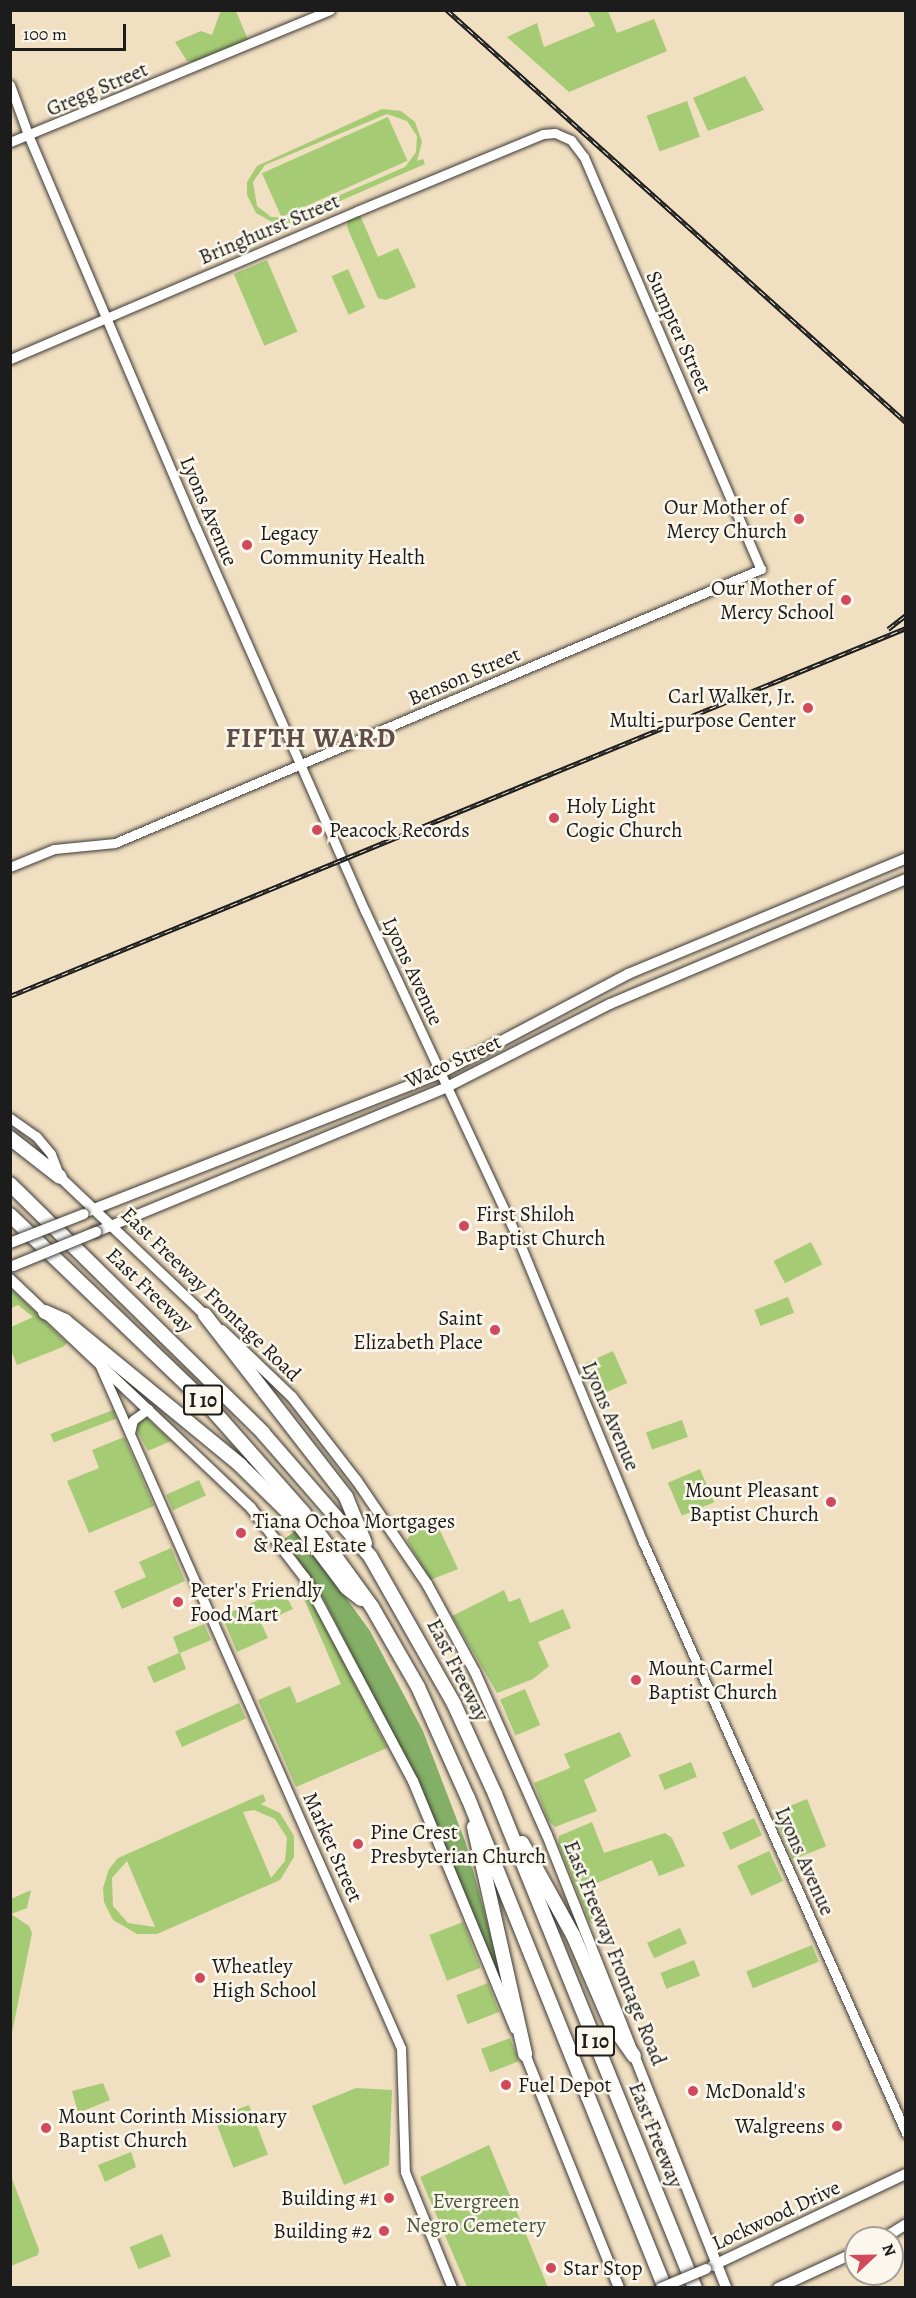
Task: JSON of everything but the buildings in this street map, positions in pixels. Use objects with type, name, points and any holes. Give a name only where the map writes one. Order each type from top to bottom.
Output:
[{"type":"highway","points":[[10,1138],[60,1177]]},
{"type":"highway","name":"East Freeway","points":[[10,1184],[263,1433],[370,1556],[454,1704],[495,1794],[695,2288]]},
{"type":"highway","name":"East Freeway","points":[[10,1215],[210,1407],[303,1512],[372,1607],[418,1688],[468,1798],[663,2288]]},
{"type":"highway","points":[[45,1312],[64,1321],[240,1465],[295,1519],[347,1588],[372,1607]]},
{"type":"highway","points":[[205,1315],[346,1497],[370,1556]]},
{"type":"highway","points":[[495,1794],[568,1925],[611,2023],[634,2056]]},
{"type":"highway","points":[[468,1798],[525,2054]]},
{"type":"main road","name":"Waco Street","points":[[10,1244],[213,1160],[326,1120],[441,1072],[628,974],[906,858]]},
{"type":"main road","name":"Waco Street","points":[[12,1267],[447,1087],[610,1004],[906,879]]},
{"type":"main road","points":[[326,1120],[332,1134]]},
{"type":"main road","name":"East Freeway Frontage Road","points":[[60,1177],[205,1315],[260,1363],[292,1398],[357,1481],[427,1584],[505,1734],[634,2056],[712,2266],[726,2288]]},
{"type":"main road","points":[[10,1279],[251,1508],[319,1601],[428,1814],[619,2288]]},
{"type":"main road","name":"Lockwood Drive","points":[[663,2288],[906,2175]]},
{"type":"main road","points":[[778,2288],[844,2258]]},
{"type":"street","name":"Gregg Street","points":[[10,142],[29,137],[330,10]]},
{"type":"street","name":"Lyons Avenue","points":[[10,85],[29,137],[106,318],[300,765],[520,1244],[652,1562],[906,2133]]},
{"type":"street","name":"Bringhurst Street","points":[[10,359],[543,134]]},
{"type":"street","name":"Sumpter Street","points":[[543,134],[566,137],[584,157],[761,569]]},
{"type":"street","name":"Benson Street","points":[[10,867],[54,849],[115,843],[761,569]]},
{"type":"street","points":[[10,1118],[36,1136],[51,1154],[60,1177]]},
{"type":"street","name":"Market Street","points":[[99,1364],[401,2048],[405,2172],[452,2288]]},
{"type":"street","points":[[130,1433],[133,1420],[147,1410]]},
{"type":"green space","points":[[221,10],[236,11],[248,40],[195,62],[187,61],[175,42],[201,31],[212,35]]},
{"type":"green space","points":[[588,11],[608,11],[617,33],[654,19],[667,51],[569,92],[507,37],[537,23],[544,47],[595,26]]},
{"type":"green space","points":[[745,76],[764,110],[708,131],[693,98]]},
{"type":"green space","points":[[687,101],[700,137],[660,151],[647,116]]},
{"type":"green space","points":[[382,109],[401,111],[415,122],[422,142],[417,161],[423,159],[425,164],[271,231],[269,226],[274,223],[256,213],[247,195],[247,182],[257,166]],"holes":[[[387,114],[407,121],[417,136],[416,152],[405,167],[287,218],[271,217],[257,206],[253,182],[265,165]]]},
{"type":"green space","points":[[388,117],[408,161],[281,217],[262,173]]},
{"type":"green space","points":[[360,215],[378,257],[398,248],[416,287],[386,300],[378,298],[347,227],[348,219]]},
{"type":"green space","points":[[267,260],[297,332],[264,346],[234,274]]},
{"type":"green space","points":[[348,269],[365,307],[349,315],[332,276]]},
{"type":"green space","points":[[811,1242],[822,1264],[785,1283],[774,1261]]},
{"type":"green space","points":[[11,1289],[67,1343],[63,1347],[17,1365],[11,1350],[11,1327],[33,1317],[18,1305],[11,1308]]},
{"type":"green space","points":[[788,1297],[794,1313],[760,1326],[754,1310]]},
{"type":"green space","points":[[613,1351],[627,1383],[595,1397],[581,1365]]},
{"type":"green space","points":[[113,1410],[116,1418],[54,1442],[50,1434]]},
{"type":"green space","points":[[145,1417],[171,1441],[148,1451],[135,1427]]},
{"type":"green space","points":[[682,1420],[688,1437],[652,1449],[646,1432]]},
{"type":"green space","points":[[124,1437],[154,1506],[89,1533],[67,1481],[99,1468],[92,1450]]},
{"type":"green space","points":[[700,1469],[714,1502],[682,1516],[668,1483]]},
{"type":"green space","points":[[199,1480],[206,1496],[173,1510],[166,1495]]},
{"type":"green space","points":[[436,1522],[458,1569],[430,1580],[407,1540],[412,1532]]},
{"type":"green space","points":[[297,1530],[370,1631],[423,1731],[465,1841],[506,1992],[414,1775],[323,1598],[284,1539]]},
{"type":"green space","points":[[171,1548],[185,1581],[122,1609],[114,1591],[146,1577],[139,1562]]},
{"type":"green space","points":[[297,1583],[318,1612],[387,1748],[296,1787],[258,1700],[290,1686],[297,1703],[341,1684]]},
{"type":"green space","points":[[283,1589],[293,1609],[261,1623],[268,1638],[237,1652],[222,1616]]},
{"type":"green space","points":[[504,1590],[509,1602],[520,1598],[530,1623],[563,1609],[571,1628],[538,1642],[549,1666],[533,1679],[497,1693],[452,1616]]},
{"type":"green space","points":[[204,1624],[211,1640],[180,1653],[186,1669],[154,1683],[147,1667],[179,1653],[173,1637]]},
{"type":"green space","points":[[525,1689],[540,1725],[515,1735],[500,1700]]},
{"type":"green space","points":[[239,1703],[246,1719],[182,1747],[175,1731]]},
{"type":"green space","points":[[620,1732],[631,1756],[584,1780],[597,1811],[555,1827],[548,1820],[534,1783],[570,1768],[564,1754]]},
{"type":"green space","points":[[691,1762],[697,1777],[665,1790],[659,1775]]},
{"type":"green space","points":[[263,1794],[266,1801],[261,1804],[280,1813],[294,1836],[294,1857],[280,1880],[157,1934],[137,1934],[113,1920],[104,1902],[103,1888],[109,1869],[118,1858]],"holes":[[[254,1810],[275,1819],[287,1838],[285,1861],[271,1878],[243,1812]],[[127,1861],[155,1927],[128,1923],[113,1906],[112,1878]]]},
{"type":"green space","points":[[807,1799],[826,1846],[793,1860],[774,1812]]},
{"type":"green space","points":[[754,1818],[762,1835],[730,1850],[722,1833]]},
{"type":"green space","points":[[592,1822],[604,1853],[665,1833],[672,1838],[685,1866],[659,1876],[652,1860],[585,1888],[602,1921],[590,1923],[558,1844],[559,1836]]},
{"type":"green space","points":[[769,1851],[783,1881],[751,1896],[737,1866]]},
{"type":"green space","points":[[31,1890],[27,1908],[11,1914],[11,1899]]},
{"type":"green space","points":[[11,1914],[29,1926],[32,1933],[11,2038]]},
{"type":"green space","points":[[463,1922],[481,1968],[447,1981],[429,1935]]},
{"type":"green space","points":[[680,1928],[687,1944],[654,1958],[647,1943]]},
{"type":"green space","points":[[812,1945],[819,1962],[753,1988],[746,1972]]},
{"type":"green space","points":[[694,1960],[700,1976],[666,1989],[660,1973]]},
{"type":"green space","points":[[488,1983],[499,2012],[467,2024],[456,1995]]},
{"type":"green space","points":[[510,2038],[519,2061],[490,2072],[481,2049]]},
{"type":"green space","points":[[103,2083],[110,2100],[78,2113],[72,2091]]},
{"type":"green space","points":[[356,2088],[392,2090],[389,2165],[344,2185],[312,2106]]},
{"type":"green space","points":[[249,2105],[268,2154],[233,2168],[214,2118]]},
{"type":"green space","name":"Evergreen Negro Cemetery","points":[[489,2145],[547,2287],[467,2287],[420,2177]]},
{"type":"green space","points":[[131,2152],[136,2167],[105,2182],[98,2165]]},
{"type":"green space","points":[[11,2176],[39,2250],[38,2255],[11,2266]]},
{"type":"green space","points":[[162,2234],[171,2256],[139,2269],[130,2247]]},
{"type":"railway","points":[[447,10],[906,422]]},
{"type":"railway","points":[[888,629],[906,615]]},
{"type":"railway","points":[[10,996],[906,628]]},
{"type":"place","name":"Our Mother of Mercy Church","points":[[799,519]]},
{"type":"place","name":"Legacy Community Health","points":[[247,545]]},
{"type":"place","name":"Our Mother of Mercy School","points":[[846,600]]},
{"type":"place","name":"Carl Walker, Jr. Multi-purpose Center","points":[[808,708]]},
{"type":"place","name":"Holy Light Cogic Church","points":[[554,818]]},
{"type":"place","name":"Peacock Records","points":[[317,830]]},
{"type":"place","name":"First Shiloh Baptist Church","points":[[464,1226]]},
{"type":"place","name":"Saint Elizabeth Place","points":[[495,1330]]},
{"type":"place","name":"Mount Pleasant Baptist Church","points":[[831,1502]]},
{"type":"place","name":"Tiana Ochoa Mortgages & Real Estate","points":[[241,1533]]},
{"type":"place","name":"Peter's Friendly Food Mart","points":[[178,1602]]},
{"type":"place","name":"Mount Carmel Baptist Church","points":[[636,1680]]},
{"type":"place","name":"Pine Crest Presbyterian Church","points":[[358,1844]]},
{"type":"place","name":"Wheatley High School","points":[[200,1978]]},
{"type":"place","name":"Fuel Depot","points":[[506,2085]]},
{"type":"place","name":"McDonald's","points":[[693,2091]]},
{"type":"place","name":"Walgreens","points":[[837,2126]]},
{"type":"place","name":"Mount Corinth Missionary Baptist Church","points":[[46,2128]]},
{"type":"place","name":"Building #1","points":[[389,2198]]},
{"type":"place","name":"Building #2","points":[[384,2231]]},
{"type":"place","name":"Star Stop","points":[[551,2268]]},
{"type":"district","name":"FIFTH WARD","points":[[311,739]]}]
